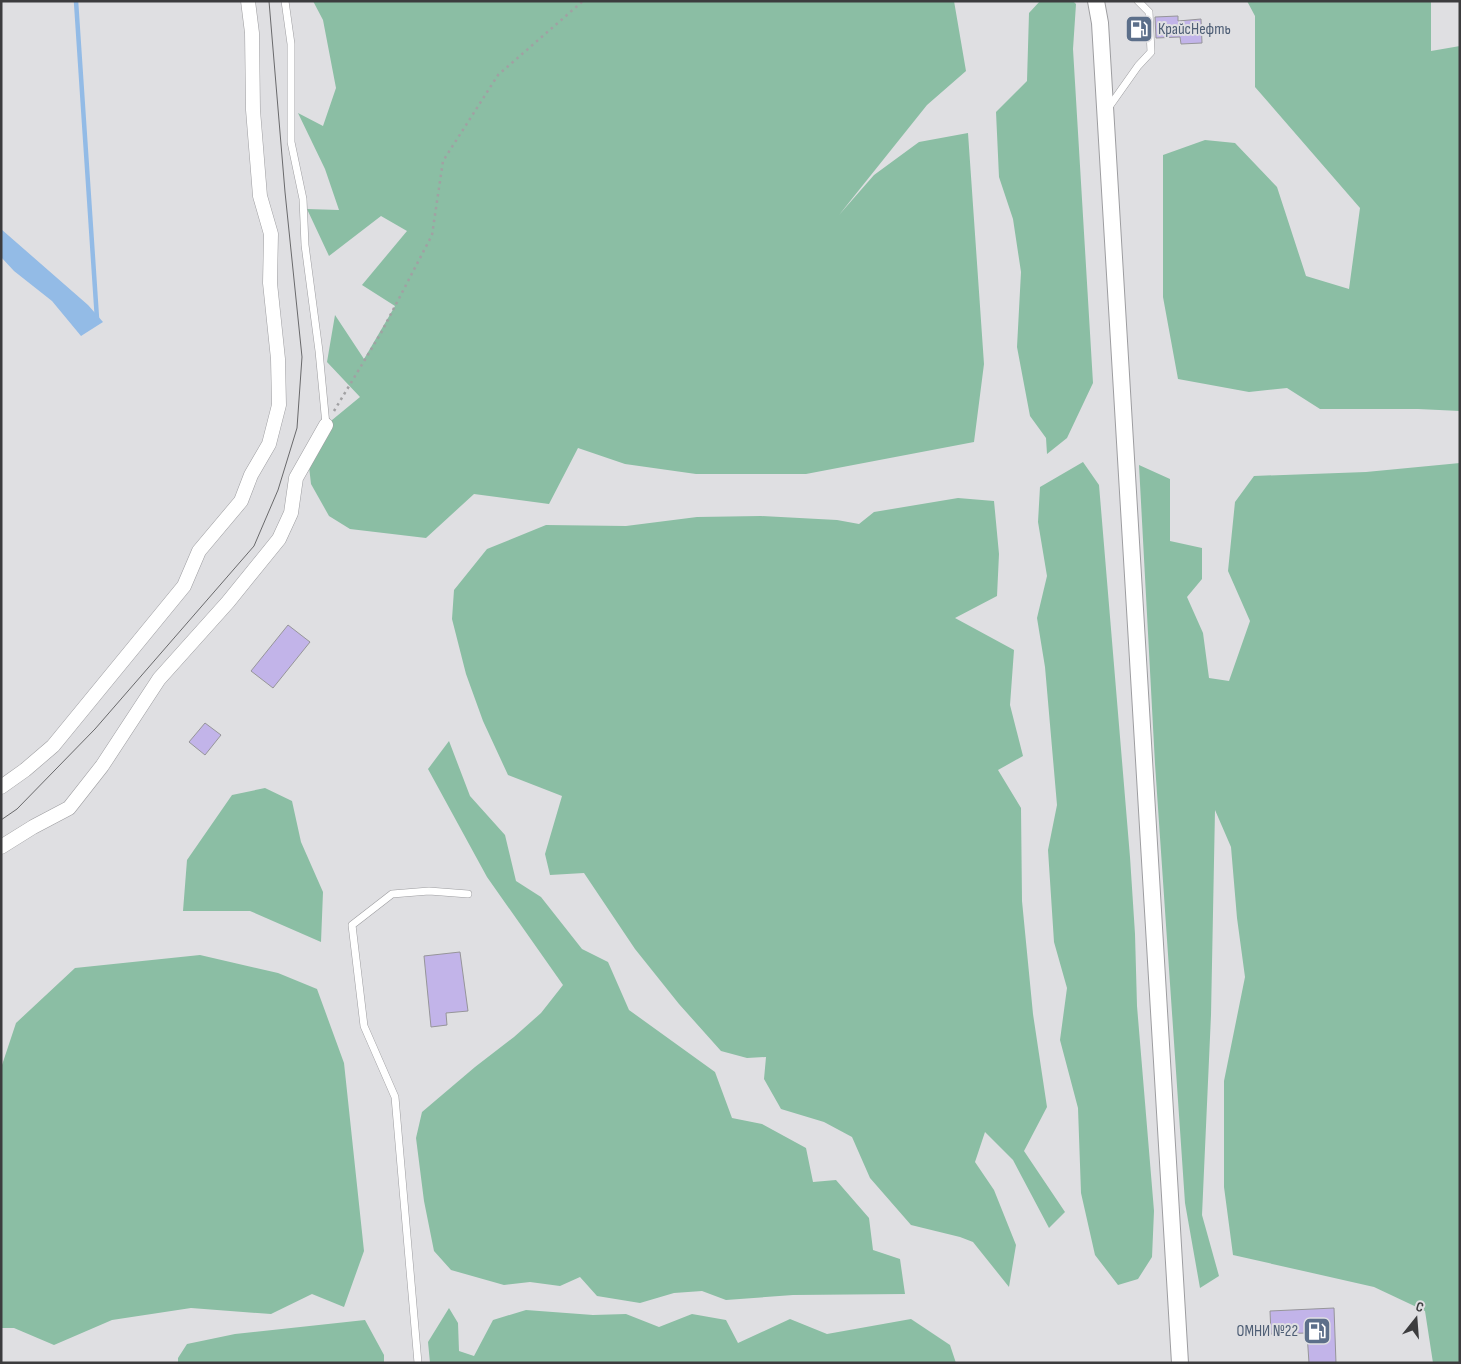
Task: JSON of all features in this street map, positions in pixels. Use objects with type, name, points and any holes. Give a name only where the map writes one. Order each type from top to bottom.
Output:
[{"type":"street","points":[[1,787],[25,770],[53,746],[184,586],[199,551],[242,501],[251,475],[269,444],[280,405],[278,359],[270,283],[270,234],[260,196],[254,120],[252,34],[248,1]]},
{"type":"street","points":[[1096,1],[1100,23],[1106,112],[1180,1363]]},
{"type":"street","points":[[1,847],[69,808],[102,766],[159,679],[228,602],[279,539],[291,513],[296,478],[326,425]]},
{"type":"lane","points":[[285,1],[291,44],[291,142],[304,199],[305,245],[319,351],[326,425]]},
{"type":"lane","points":[[1106,112],[1138,66],[1151,52],[1149,12],[1138,1]]},
{"type":"lane","points":[[418,1363],[395,1097],[364,1026],[352,925],[392,894],[429,891],[468,894]]},
{"type":"path","points":[[326,425],[381,333],[432,235],[443,161],[498,75],[583,1]]},
{"type":"green space","points":[[313,1],[954,1],[966,71],[927,105],[839,215],[874,175],[919,142],[968,133],[984,364],[974,442],[806,474],[696,474],[625,464],[578,448],[549,504],[474,494],[426,538],[350,529],[329,516],[311,484],[307,449],[326,425],[360,397],[327,362],[335,315],[364,359],[395,306],[362,285],[407,231],[381,216],[329,256],[307,209],[339,210],[325,169],[298,113],[323,126],[336,88],[323,20]]},
{"type":"green space","points":[[1040,1],[1073,1],[1076,4],[1073,49],[1093,383],[1067,438],[1047,454],[1046,438],[1030,416],[1017,347],[1021,272],[1013,219],[999,177],[996,112],[1027,81],[1029,13]]},
{"type":"green space","points":[[1247,1],[1431,1],[1431,51],[1460,46],[1460,411],[1320,409],[1287,388],[1249,392],[1178,379],[1163,297],[1163,155],[1205,140],[1235,143],[1277,187],[1306,276],[1349,289],[1360,208],[1255,87],[1255,16]]},
{"type":"green space","points":[[1083,462],[1099,485],[1130,857],[1137,1006],[1154,1211],[1152,1257],[1138,1279],[1118,1285],[1095,1255],[1081,1193],[1078,1108],[1060,1040],[1067,988],[1054,942],[1048,850],[1057,805],[1045,667],[1037,618],[1047,576],[1038,522],[1040,487]]},
{"type":"green space","points":[[1460,463],[1460,1363],[1433,1363],[1425,1311],[1374,1287],[1233,1255],[1224,1187],[1224,1081],[1245,977],[1237,918],[1231,847],[1215,810],[1211,1015],[1202,1215],[1219,1276],[1200,1288],[1185,1203],[1155,764],[1139,465],[1170,479],[1170,541],[1202,548],[1202,579],[1187,597],[1203,633],[1209,678],[1229,681],[1250,621],[1228,571],[1235,502],[1254,476],[1366,472]]},
{"type":"green space","points":[[958,498],[994,501],[999,554],[997,596],[955,618],[1014,650],[1010,705],[1023,756],[998,770],[1021,808],[1022,901],[1033,1014],[1047,1107],[1024,1151],[1065,1212],[1049,1228],[1013,1160],[985,1132],[975,1162],[994,1190],[1016,1245],[1009,1287],[973,1242],[911,1225],[870,1178],[852,1137],[824,1122],[781,1109],[764,1079],[766,1057],[747,1058],[721,1051],[679,1004],[635,949],[584,873],[550,875],[545,854],[562,796],[508,775],[483,721],[466,674],[452,619],[454,590],[487,549],[546,525],[626,526],[697,517],[761,516],[837,520],[859,524],[874,512]]},
{"type":"green space","points":[[449,741],[470,796],[505,835],[516,881],[541,897],[582,949],[608,962],[629,1010],[715,1072],[732,1118],[762,1124],[806,1148],[813,1182],[836,1180],[869,1218],[873,1250],[900,1259],[905,1294],[793,1295],[726,1300],[702,1291],[674,1293],[640,1303],[597,1296],[580,1277],[560,1286],[530,1282],[504,1285],[451,1270],[434,1251],[424,1201],[416,1138],[422,1112],[541,1013],[563,985],[487,877],[428,769]]},
{"type":"green space","points":[[265,788],[292,801],[301,842],[323,892],[321,942],[250,911],[183,911],[187,860],[232,795]]},
{"type":"green space","points":[[200,955],[278,973],[317,989],[344,1063],[364,1251],[344,1307],[312,1294],[271,1314],[191,1308],[112,1320],[54,1345],[14,1328],[1,1328],[1,1068],[16,1023],[75,968]]},
{"type":"green space","points":[[449,1308],[458,1323],[459,1351],[474,1356],[493,1320],[526,1310],[593,1315],[626,1314],[659,1327],[692,1314],[726,1320],[738,1343],[790,1319],[827,1334],[911,1319],[950,1345],[956,1363],[430,1363],[428,1342]]},
{"type":"green space","points":[[365,1320],[384,1355],[384,1363],[178,1363],[178,1358],[187,1344],[235,1334]]},
{"type":"water","points":[[1,229],[88,305],[103,322],[81,336],[52,301],[14,271],[1,257]]},
{"type":"building","points":[[1178,16],[1178,21],[1201,19],[1202,43],[1181,44],[1180,37],[1156,38],[1155,17]]},
{"type":"building","points":[[1144,17],[1145,38],[1135,39],[1134,18]]},
{"type":"building","points":[[288,625],[310,642],[273,688],[251,671]]},
{"type":"building","points":[[205,723],[221,735],[205,755],[189,742]]},
{"type":"building","points":[[460,952],[468,1011],[446,1013],[447,1025],[431,1027],[424,956]]},
{"type":"building","points":[[1334,1308],[1336,1363],[1309,1363],[1307,1333],[1271,1334],[1270,1311]]},
{"type":"waterway","points":[[76,1],[97,319]]},
{"type":"tram line","points":[[1,820],[17,809],[95,729],[254,546],[278,490],[297,428],[302,357],[285,192],[269,1]]},
{"type":"place","name":"КрайсНефть","points":[[1139,29]]},
{"type":"place","name":"ОМНИ №22","points":[[1317,1331]]}]
